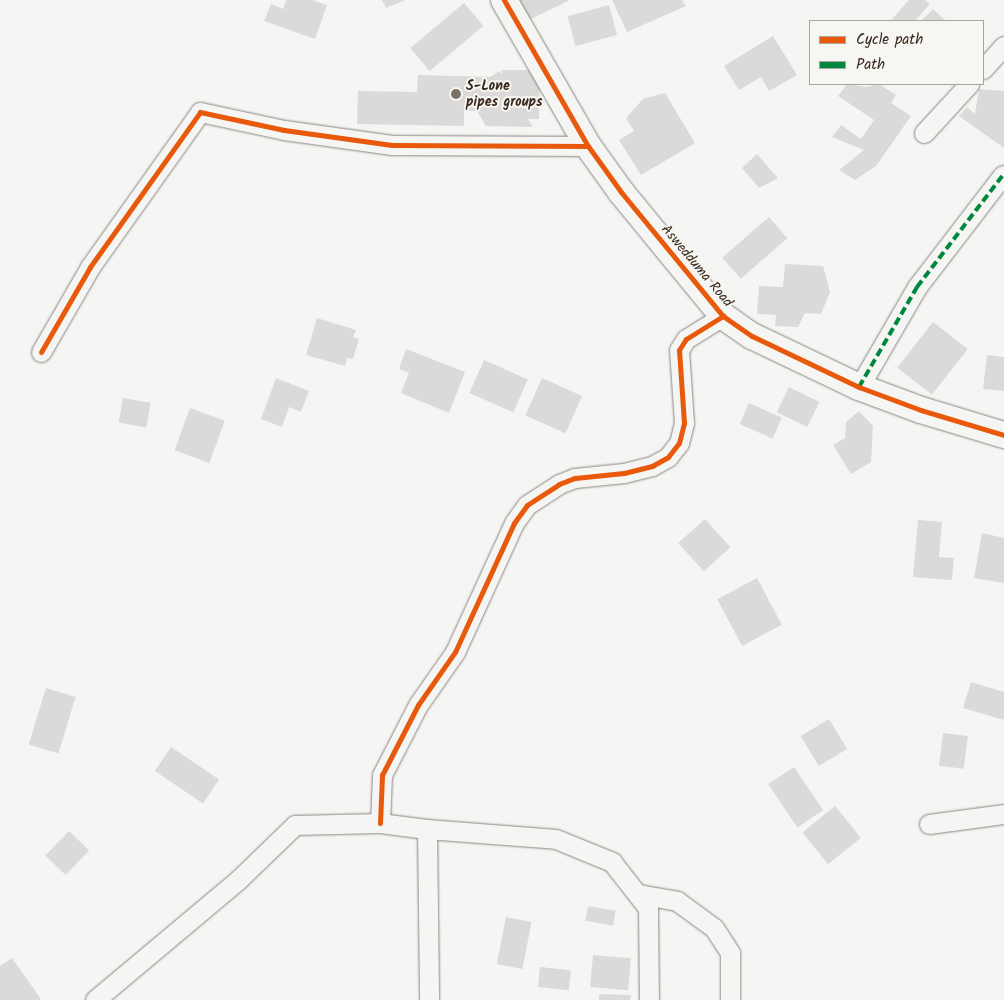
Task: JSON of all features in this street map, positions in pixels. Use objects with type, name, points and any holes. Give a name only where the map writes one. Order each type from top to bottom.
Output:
[{"type":"street","name":"Aswedduma Road","points":[[504,0],[588,146],[621,192],[723,316],[752,336],[860,387],[920,410],[1004,435]]},
{"type":"street","points":[[984,68],[1004,46]]},
{"type":"street","points":[[924,133],[968,85]]},
{"type":"street","points":[[40,352],[90,267],[200,112],[284,130],[392,145],[588,146]]},
{"type":"street","points":[[860,387],[917,287],[1003,175]]},
{"type":"street","points":[[380,823],[382,774],[418,705],[455,652],[514,523],[527,505],[559,484],[575,478],[624,473],[652,466],[668,457],[679,442],[684,423],[680,350],[686,338],[723,316]]},
{"type":"street","points":[[930,824],[1004,814]]},
{"type":"street","points":[[96,1000],[230,887],[295,825],[380,823],[427,830],[556,839],[612,862],[648,908],[649,1000]]},
{"type":"street","points":[[427,830],[429,1000]]},
{"type":"street","points":[[638,894],[677,901],[714,928],[730,953],[730,1000]]},
{"type":"building","points":[[286,0],[312,0],[327,5],[315,39],[264,21],[271,4],[283,9]]},
{"type":"building","points":[[382,0],[405,0],[386,8]]},
{"type":"building","points":[[517,0],[570,0],[527,21]]},
{"type":"building","points":[[612,0],[682,0],[686,6],[627,32]]},
{"type":"building","points":[[909,0],[925,0],[930,4],[916,20],[892,19]]},
{"type":"building","points":[[464,3],[483,26],[430,71],[410,48]]},
{"type":"building","points":[[609,5],[617,35],[575,46],[567,16]]},
{"type":"building","points":[[933,9],[945,20],[922,20]]},
{"type":"building","points":[[773,36],[797,75],[769,91],[761,77],[739,90],[724,66]]},
{"type":"building","points":[[502,70],[540,70],[539,119],[528,119],[533,127],[486,126],[477,111],[464,111],[464,126],[357,124],[358,91],[417,92],[418,75],[490,77],[500,71],[502,74]]},
{"type":"building","points":[[846,85],[867,87],[881,85],[896,95],[891,103],[911,116],[876,166],[855,180],[839,170],[864,150],[832,137],[841,125],[861,139],[874,120],[838,96]]},
{"type":"building","points":[[979,89],[1004,91],[1004,148],[959,116],[967,107],[975,114]]},
{"type":"building","points":[[665,93],[695,143],[641,175],[619,140],[634,131],[626,118],[643,99]]},
{"type":"building","points":[[757,154],[778,178],[759,188],[742,168]]},
{"type":"building","points":[[769,217],[787,238],[741,279],[722,258]]},
{"type":"building","points":[[785,264],[823,266],[830,292],[821,314],[805,313],[798,327],[775,326],[776,315],[757,314],[759,286],[783,287]]},
{"type":"building","points":[[317,318],[356,330],[353,337],[359,339],[353,359],[347,358],[345,366],[306,355]]},
{"type":"building","points":[[933,322],[968,349],[932,395],[897,368]]},
{"type":"building","points":[[406,349],[465,372],[449,413],[401,393],[409,373],[399,369]]},
{"type":"building","points":[[987,355],[1004,357],[1004,391],[983,389]]},
{"type":"building","points":[[484,360],[528,380],[513,412],[469,393]]},
{"type":"building","points":[[276,378],[309,391],[301,412],[289,407],[282,427],[261,419]]},
{"type":"building","points":[[542,378],[582,396],[566,433],[525,415]]},
{"type":"building","points":[[789,387],[820,402],[807,427],[777,412]]},
{"type":"building","points":[[123,398],[151,403],[146,427],[119,423]]},
{"type":"building","points":[[749,403],[782,418],[773,439],[740,424]]},
{"type":"building","points":[[190,408],[225,421],[209,463],[175,450]]},
{"type":"building","points":[[859,411],[873,426],[871,462],[851,474],[833,445],[845,438],[846,422]]},
{"type":"building","points":[[705,519],[730,547],[704,571],[678,543]]},
{"type":"building","points":[[918,520],[942,522],[939,557],[954,558],[952,580],[913,577]]},
{"type":"building","points":[[982,533],[1004,538],[1004,583],[974,578]]},
{"type":"building","points":[[757,578],[782,625],[742,646],[717,599]]},
{"type":"building","points":[[971,682],[1004,692],[1004,720],[963,708]]},
{"type":"building","points":[[46,688],[76,697],[58,753],[29,744]]},
{"type":"building","points":[[829,719],[847,749],[819,766],[801,736]]},
{"type":"building","points":[[943,733],[968,736],[964,769],[939,766]]},
{"type":"building","points":[[171,747],[219,779],[203,803],[155,771]]},
{"type":"building","points":[[794,767],[823,810],[797,827],[768,784]]},
{"type":"building","points":[[835,806],[861,838],[828,864],[802,832]]},
{"type":"building","points":[[69,831],[89,850],[66,875],[45,855]]},
{"type":"building","points":[[588,906],[616,911],[613,926],[585,921]]},
{"type":"building","points":[[506,917],[532,922],[522,969],[497,964]]},
{"type":"building","points":[[593,955],[631,958],[628,990],[590,987]]},
{"type":"building","points":[[12,958],[41,999],[0,1000],[0,966]]},
{"type":"building","points":[[540,967],[571,970],[569,990],[538,987]]},
{"type":"building","points":[[599,994],[631,995],[630,1000],[599,1000]]},
{"type":"marked path","points":[[859,387],[917,287],[1003,175]]},
{"type":"cycle path","points":[[504,0],[588,146],[621,192],[723,316],[752,336],[859,387],[921,410],[1004,435]]},
{"type":"cycle path","points":[[41,352],[90,267],[200,112],[284,130],[392,145],[588,146]]},
{"type":"cycle path","points":[[380,823],[382,775],[418,705],[455,652],[514,523],[527,505],[559,484],[575,478],[624,473],[652,466],[668,457],[679,443],[684,423],[679,350],[686,339],[723,316]]},
{"type":"place","name":"S-Lone pipes groups","points":[[456,94]]}]
